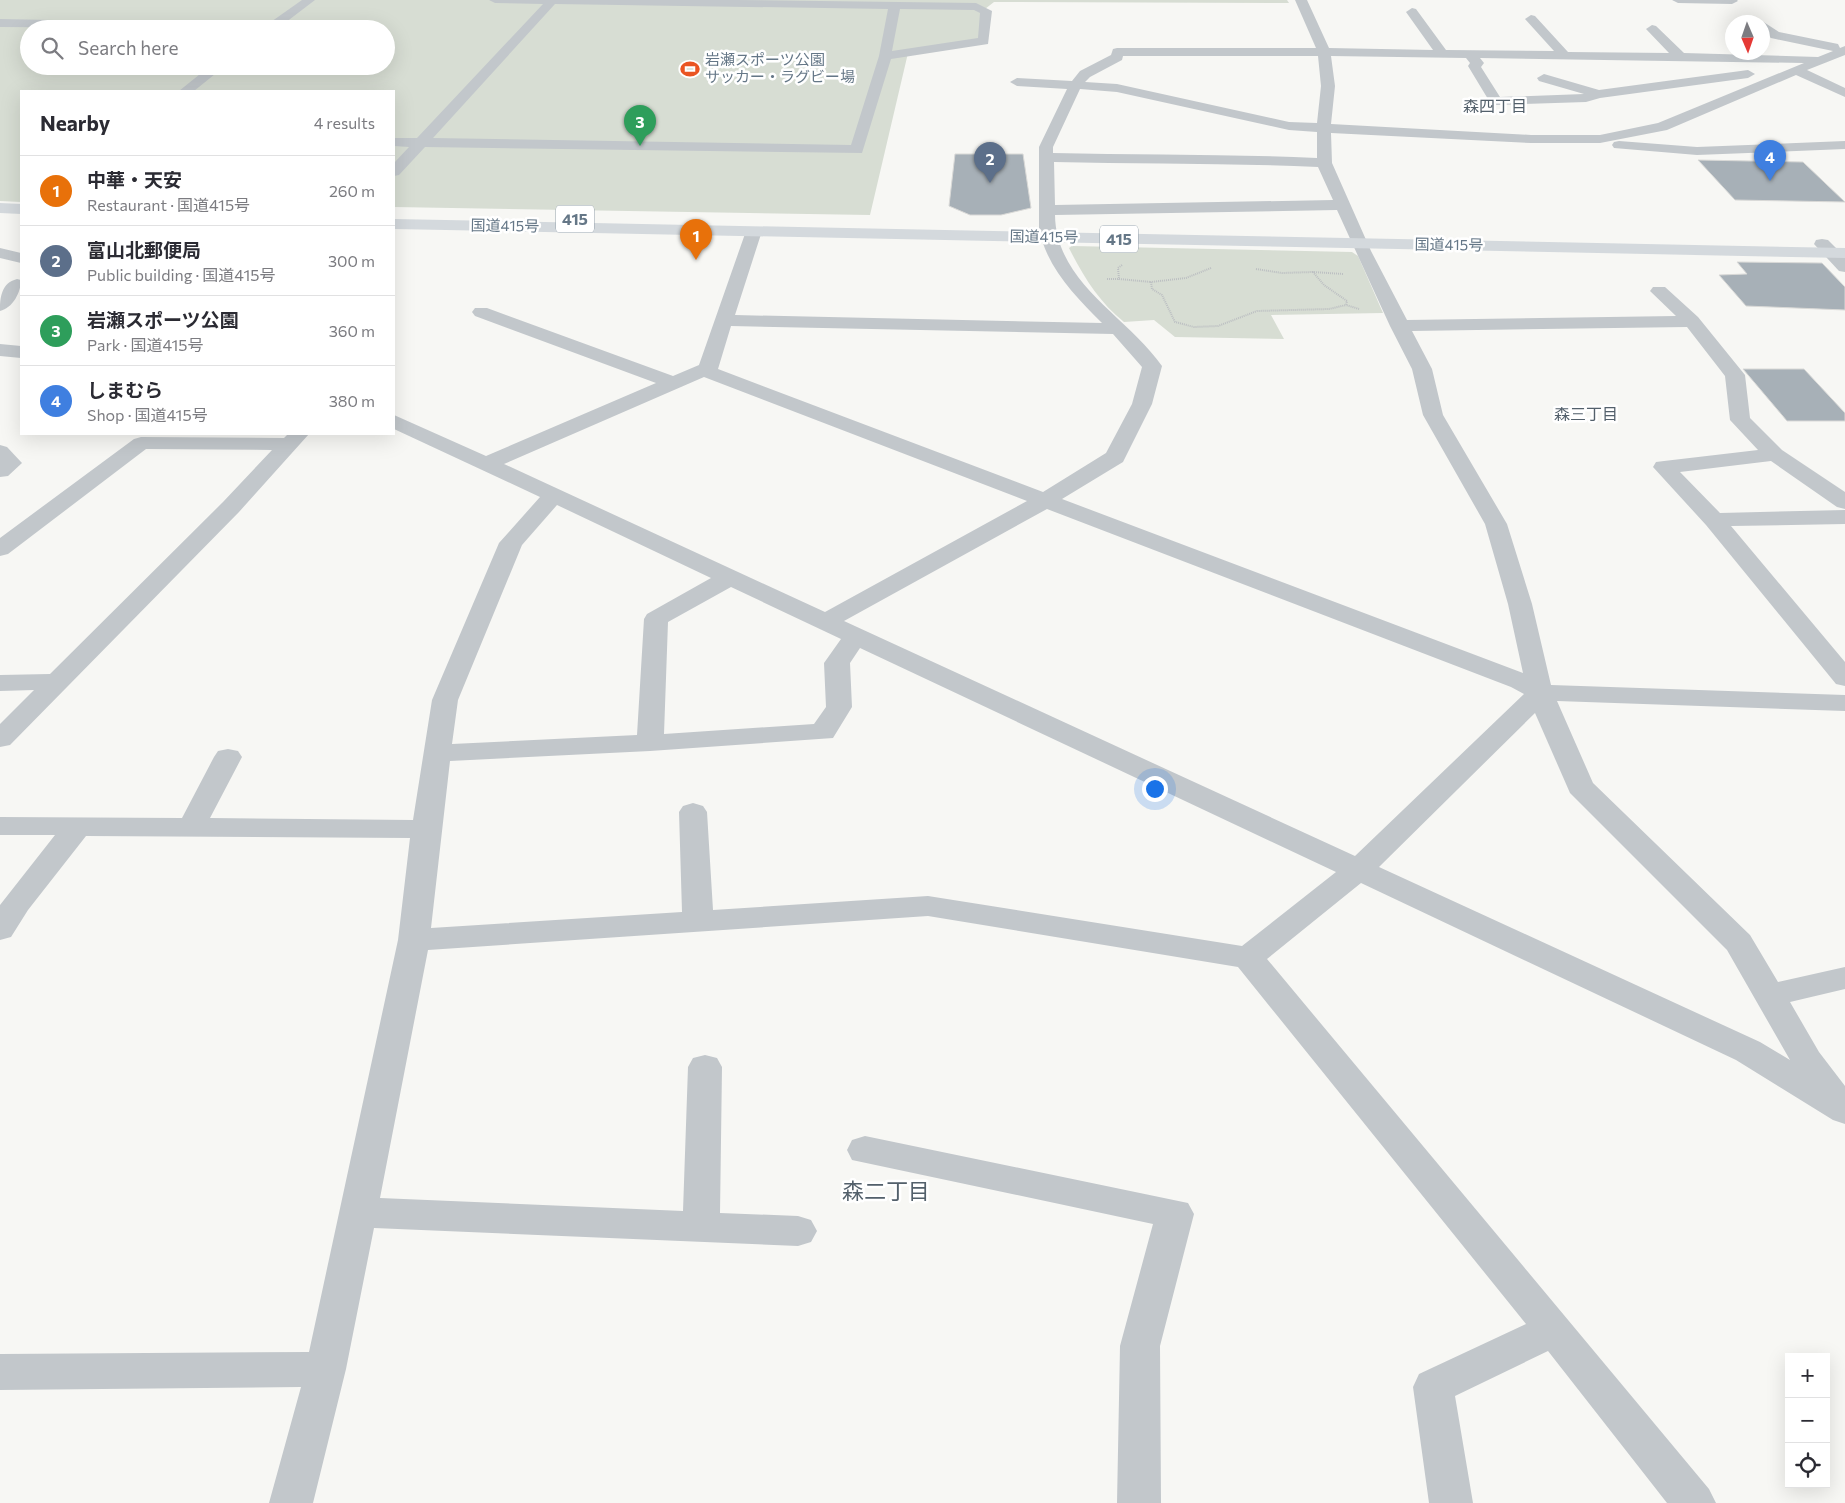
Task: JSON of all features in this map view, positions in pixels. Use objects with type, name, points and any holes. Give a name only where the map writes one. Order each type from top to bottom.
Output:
[{"type":"highway","points":[[0,208],[20,209]]},
{"type":"highway","name":"国道415号","points":[[395,215],[1048,225],[1358,239],[1836,249]]},
{"type":"highway","points":[[0,218],[20,218]]},
{"type":"highway","name":"国道415号","points":[[395,224],[754,231],[1048,225]]},
{"type":"street","points":[[281,20],[309,0]]},
{"type":"street","points":[[496,0],[985,9],[984,41],[885,56]]},
{"type":"street","points":[[1301,0],[1324,52],[1328,86],[1324,128],[1324,163],[1395,319],[1422,370],[1433,415],[1496,524],[1520,604],[1540,693],[1580,787],[1738,943],[1807,1061],[1845,1111]]},
{"type":"street","points":[[1678,0],[1734,2]]},
{"type":"street","points":[[395,171],[552,1]]},
{"type":"street","points":[[395,142],[857,150],[885,56],[895,6]]},
{"type":"street","points":[[1412,12],[1443,54]]},
{"type":"street","points":[[1531,19],[1566,56]]},
{"type":"street","points":[[0,23],[20,23]]},
{"type":"street","points":[[1652,29],[1681,58]]},
{"type":"street","points":[[1770,31],[1775,35],[1845,50]]},
{"type":"street","points":[[1017,82],[1118,88],[1280,124],[1531,140],[1580,140],[1629,135],[1662,127],[1798,71],[1822,58],[1845,50]]},
{"type":"street","points":[[824,622],[1044,501],[1115,457],[1142,404],[1152,366],[1072,283],[1048,225],[1046,147],[1075,85],[1085,74],[1117,57],[1117,52],[1324,52],[1681,58],[1822,58]]},
{"type":"street","points":[[1470,55],[1478,63],[1474,66],[1496,101],[1586,98],[1598,94],[1741,73],[1782,77]]},
{"type":"street","points":[[1798,71],[1845,93]]},
{"type":"street","points":[[187,90],[207,75]]},
{"type":"street","points":[[1544,78],[1598,94]]},
{"type":"street","points":[[1580,140],[1592,143],[1697,151],[1845,145]]},
{"type":"street","points":[[1046,158],[1194,161],[1244,159],[1324,163]]},
{"type":"street","points":[[1048,225],[1342,205]]},
{"type":"street","points":[[488,463],[708,368],[754,231]]},
{"type":"street","points":[[1836,249],[1845,267]]},
{"type":"street","points":[[0,253],[20,258]]},
{"type":"street","points":[[0,306],[13,283]]},
{"type":"street","points":[[1659,291],[1692,321],[1735,376],[1740,420],[1776,454],[1845,502]]},
{"type":"street","points":[[480,312],[673,383]]},
{"type":"street","points":[[1395,319],[1692,321]]},
{"type":"street","points":[[724,320],[1118,329]]},
{"type":"street","points":[[0,350],[20,352]]},
{"type":"street","points":[[708,368],[711,373],[1520,681],[1540,693],[1845,703]]},
{"type":"street","points":[[395,421],[488,463],[552,496],[1748,1051],[1845,1111]]},
{"type":"street","points":[[0,549],[141,443],[294,439]]},
{"type":"street","points":[[0,739],[231,507],[294,439]]},
{"type":"street","points":[[0,451],[11,463],[0,471]]},
{"type":"street","points":[[1776,454],[1664,467],[1714,520],[1845,678]]},
{"type":"street","points":[[291,1503],[326,1369],[414,940],[426,829],[445,700],[511,543],[552,496]]},
{"type":"street","points":[[1714,520],[1845,517]]},
{"type":"street","points":[[650,743],[656,619],[729,578]]},
{"type":"street","points":[[438,753],[650,743],[823,732],[839,707],[837,663],[855,636]]},
{"type":"street","points":[[0,684],[56,682]]},
{"type":"street","points":[[1248,958],[1358,870],[1540,693]]},
{"type":"street","points":[[192,826],[228,757]]},
{"type":"street","points":[[693,812],[698,921]]},
{"type":"street","points":[[0,826],[79,825],[426,829]]},
{"type":"street","points":[[0,930],[16,904],[79,825]]},
{"type":"street","points":[[414,940],[928,906],[1248,958],[1554,1329],[1694,1503]]},
{"type":"street","points":[[1769,996],[1845,978]]},
{"type":"street","points":[[701,1227],[705,1067]]},
{"type":"street","points":[[865,1150],[1175,1214],[1140,1346],[1140,1503]]},
{"type":"street","points":[[358,1212],[798,1231]]},
{"type":"street","points":[[1451,1503],[1433,1387],[1554,1329]]},
{"type":"street","points":[[0,1372],[326,1369]]},
{"type":"path","points":[[1214,267],[1186,278],[1151,282],[1152,289],[1162,295],[1175,322],[1194,327],[1218,326],[1257,310],[1329,309],[1346,305],[1395,319]]},
{"type":"path","points":[[1254,269],[1282,273],[1374,274]]},
{"type":"path","points":[[1313,272],[1319,283],[1339,294],[1347,301],[1346,305]]},
{"type":"shaded area","points":[[0,0],[1287,0],[1289,3],[994,2],[985,9],[984,41],[908,53],[870,215],[395,207],[395,90],[20,90],[20,202],[0,201]]},
{"type":"shaded area","points":[[1072,246],[1352,252],[1358,256],[1383,313],[1271,315],[1284,339],[1175,337],[1154,320],[1124,322],[1099,297],[1086,278],[1069,248]]},
{"type":"building","points":[[955,154],[1023,154],[1031,208],[1001,215],[970,215],[949,206]]},
{"type":"building","points":[[1698,160],[1803,162],[1845,202],[1735,200]]},
{"type":"building","points":[[1737,262],[1822,263],[1845,287],[1845,310],[1746,306],[1719,275],[1747,274]]},
{"type":"building","points":[[1743,369],[1804,369],[1845,413],[1845,421],[1787,421]]},
{"type":"place","name":"岩瀬スポーツ公園 サッカー・ラグビー場","points":[[690,69]]},
{"type":"place","name":"岩瀬スポーツ公園","points":[[640,146]]},
{"type":"place","name":"しまむら","points":[[1770,181]]},
{"type":"place","name":"富山北郵便局","points":[[990,183]]},
{"type":"place","name":"中華・天安","points":[[696,260]]},
{"type":"district","name":"森四丁目","points":[[1495,106]]},
{"type":"district","name":"森三丁目","points":[[1586,414]]},
{"type":"district","name":"森二丁目","points":[[886,1191]]}]
